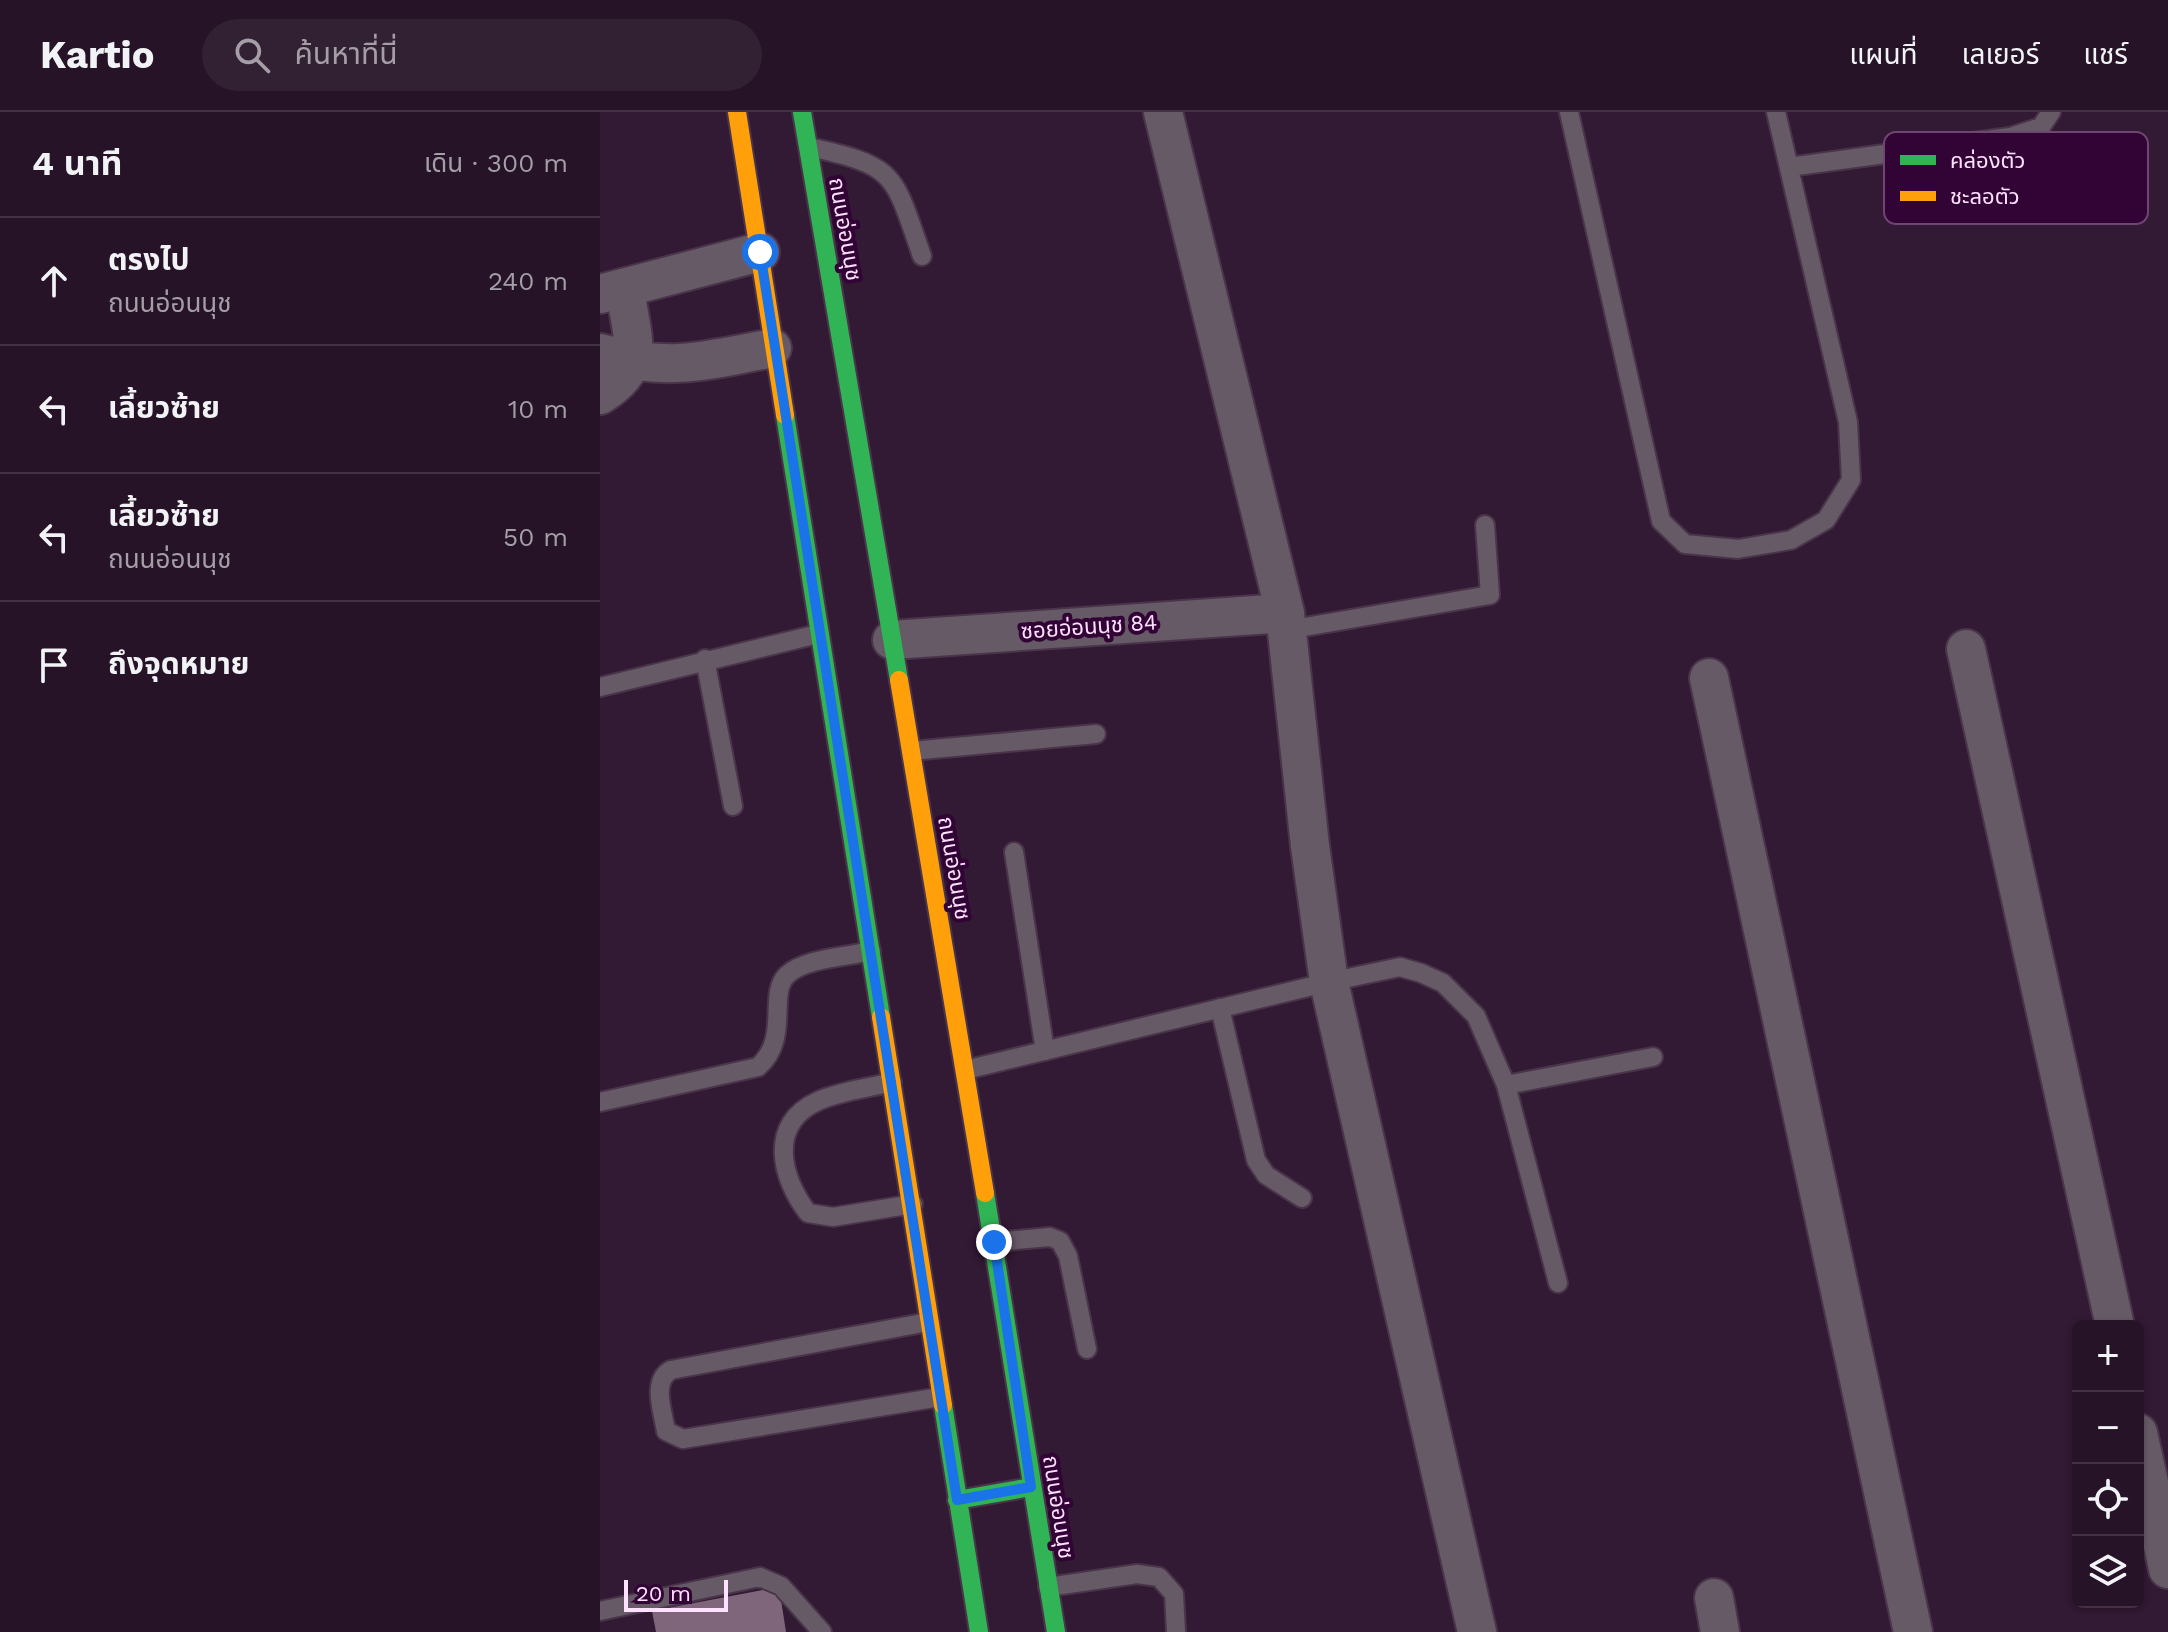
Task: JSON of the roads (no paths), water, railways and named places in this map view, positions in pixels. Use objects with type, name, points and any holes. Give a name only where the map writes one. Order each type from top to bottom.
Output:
[{"type":"main road","points":[[737,112],[772,348],[913,1204],[928,1322],[979,1632]]},
{"type":"main road","name":"ถนนอ่อนนุช","points":[[802,112],[994,1242],[1056,1632]]},
{"type":"main road","points":[[957,1500],[1031,1487]]},
{"type":"street","points":[[1163,112],[1286,621],[1310,846],[1329,982],[1477,1632]]},
{"type":"street","points":[[600,395],[623,381],[617,358],[612,291],[760,252]]},
{"type":"street","points":[[617,358],[685,365],[772,348]]},
{"type":"street","name":"ซอยอ่อนนุช 84","points":[[892,640],[1286,621]]},
{"type":"street","points":[[1966,649],[2114,1320]]},
{"type":"street","points":[[1709,678],[1913,1632]]},
{"type":"street","points":[[2144,1460],[2168,1569]]},
{"type":"lane","points":[[1569,112],[1661,521],[1685,544],[1738,549],[1791,540],[1826,520],[1851,480],[1848,422],[1776,112]]},
{"type":"lane","points":[[2026,132],[2041,127],[2051,112]]},
{"type":"lane","points":[[807,146],[860,158],[879,168],[898,187],[922,256]]},
{"type":"lane","points":[[1789,167],[1884,154]]},
{"type":"lane","points":[[1286,621],[1490,595],[1485,525]]},
{"type":"lane","points":[[600,687],[705,659],[818,634]]},
{"type":"lane","points":[[705,659],[733,806]]},
{"type":"lane","points":[[911,751],[1096,734]]},
{"type":"lane","points":[[1014,852],[1045,1051]]},
{"type":"lane","points":[[600,1102],[758,1067],[769,1056],[777,1036],[780,986],[787,976],[802,967],[871,951]]},
{"type":"lane","points":[[965,1070],[1400,967],[1443,983],[1476,1016],[1506,1085],[1558,1283]]},
{"type":"lane","points":[[1220,1008],[1256,1160],[1266,1175],[1302,1198]]},
{"type":"lane","points":[[1506,1085],[1653,1057]]},
{"type":"lane","points":[[892,1082],[818,1101],[802,1112],[786,1134],[783,1166],[792,1193],[808,1213],[833,1217],[913,1204]]},
{"type":"lane","points":[[994,1242],[1050,1237],[1060,1241],[1068,1256],[1087,1349]]},
{"type":"lane","points":[[928,1322],[671,1370],[662,1375],[659,1383],[666,1431],[683,1439],[940,1397]]},
{"type":"lane","points":[[1048,1587],[1137,1574],[1159,1577],[1174,1594],[1176,1632]]},
{"type":"lane","points":[[600,1611],[760,1577],[781,1586],[822,1632]]}]
